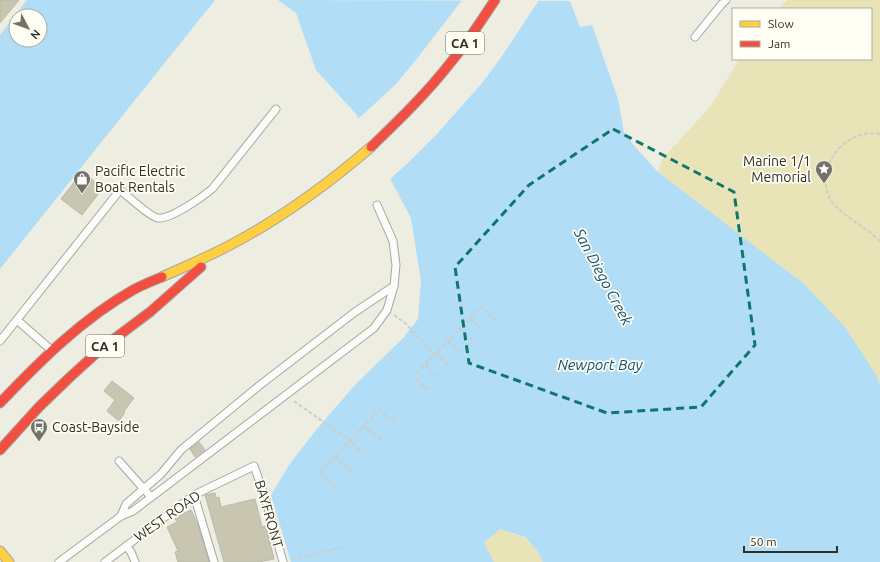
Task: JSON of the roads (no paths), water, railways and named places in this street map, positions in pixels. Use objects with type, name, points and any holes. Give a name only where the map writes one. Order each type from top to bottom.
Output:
[{"type":"main road","name":"CA 1","points":[[0,403],[52,351],[102,310],[135,289],[218,252],[300,202],[350,164],[401,117],[433,84],[474,32],[495,0]]},
{"type":"main road","name":"CA 1","points":[[0,450],[39,407],[102,348],[150,312],[218,252]]},
{"type":"main road","points":[[0,550],[9,562]]},
{"type":"lane","points":[[695,37],[722,2]]},
{"type":"lane","points":[[0,341],[120,190],[152,215],[159,218],[167,217],[173,214],[204,196],[213,188],[276,109]]},
{"type":"lane","points":[[59,562],[121,516],[133,511],[374,328],[387,310],[394,286],[396,265],[393,241],[377,205]]},
{"type":"lane","points":[[121,516],[126,504],[161,474],[181,450],[260,385],[355,312],[394,286]]},
{"type":"lane","points":[[17,320],[52,351]]},
{"type":"lane","points":[[119,461],[151,497]]},
{"type":"lane","name":"WEST ROAD","points":[[105,562],[194,495],[254,466]]},
{"type":"lane","name":"BAYFRONT","points":[[254,466],[265,497],[283,562]]},
{"type":"lane","points":[[194,495],[214,562]]},
{"type":"lane","points":[[126,546],[131,552],[135,562]]},
{"type":"water","points":[[27,0],[215,0],[0,269],[0,35],[8,25],[8,48],[48,48],[48,8],[21,8]]},
{"type":"water","name":"Newport Bay","points":[[278,0],[570,1],[580,27],[592,25],[618,99],[624,132],[635,147],[658,172],[803,283],[845,327],[875,373],[880,384],[880,562],[543,562],[536,549],[525,537],[500,529],[484,543],[494,562],[291,562],[271,495],[289,465],[316,430],[355,385],[404,337],[418,319],[421,281],[411,218],[356,114],[316,70],[296,13]]},
{"type":"place","name":"Marine 1/1 Memorial","points":[[824,184]]},
{"type":"place","name":"Pacific Electric Boat Rentals","points":[[82,194]]},
{"type":"place","name":"Coast-Bayside","points":[[39,442]]},
{"type":"water label","name":"San Diego Creek","points":[[603,277]]}]
